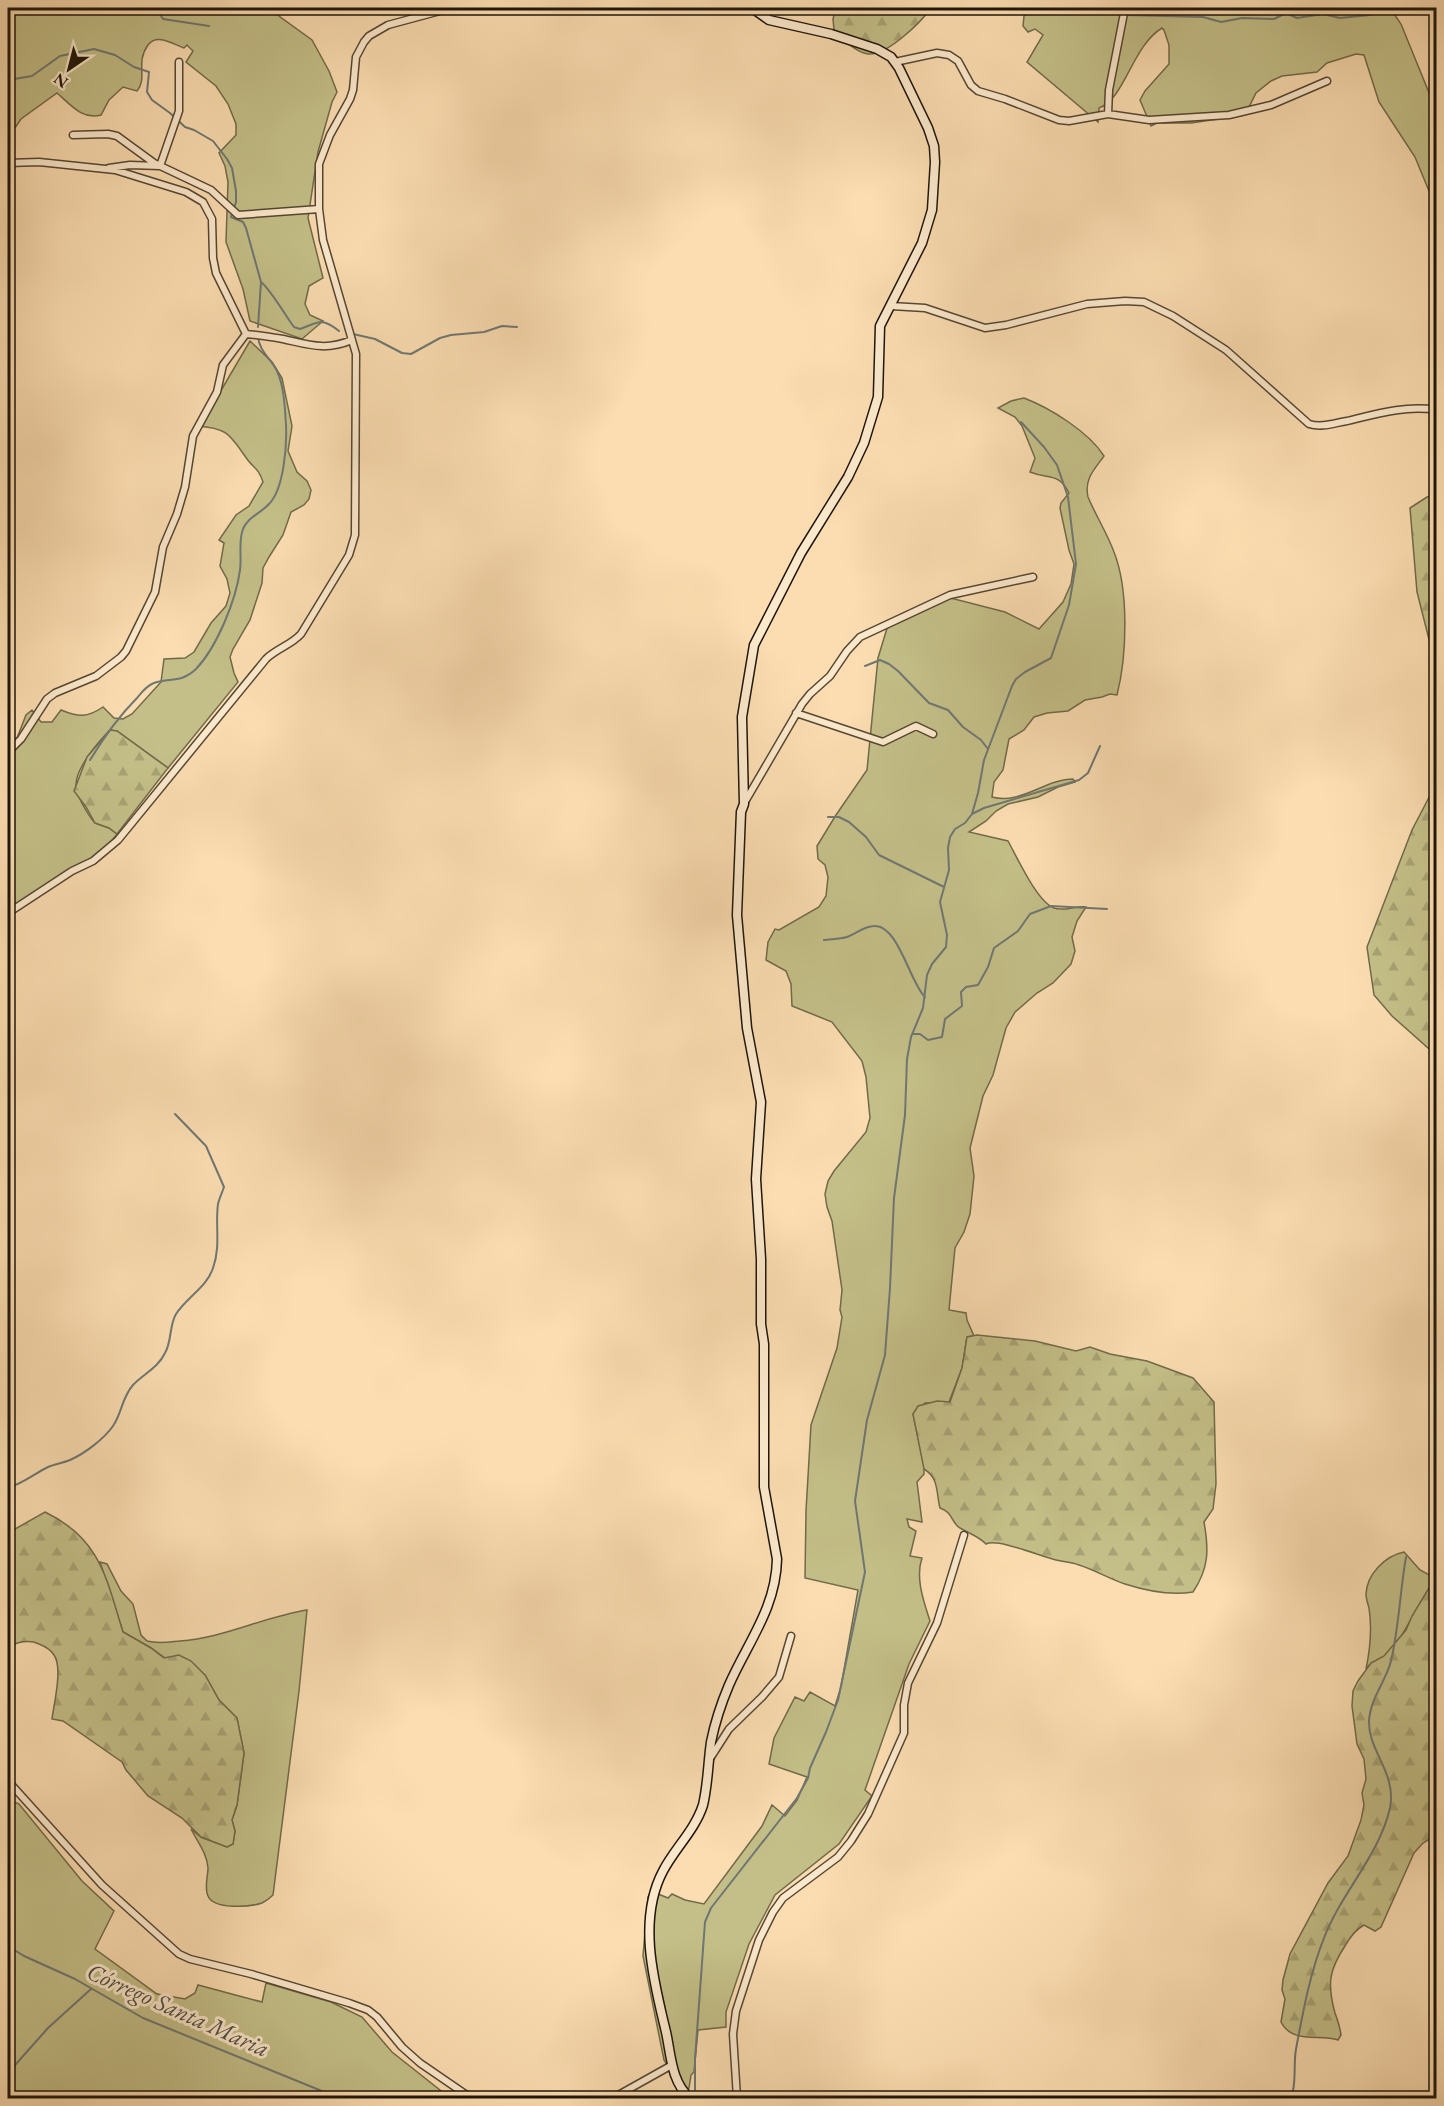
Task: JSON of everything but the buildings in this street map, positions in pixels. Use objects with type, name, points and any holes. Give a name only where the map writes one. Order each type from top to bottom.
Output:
[{"type":"street","points":[[8,914],[72,871],[93,861],[118,840],[266,659],[274,651],[297,639],[349,555],[355,535],[357,366],[352,340],[325,251],[319,208],[319,164],[330,135],[350,99],[356,57],[369,36],[388,25],[450,8]]},
{"type":"street","points":[[744,804],[742,717],[754,645],[801,553],[848,477],[864,443],[878,397],[880,326],[918,253],[930,219],[935,162],[934,146],[928,128],[895,62],[877,49],[831,34],[769,20],[752,8]]},
{"type":"street","points":[[1108,114],[1108,90],[1125,8]]},
{"type":"street","points":[[895,62],[943,53],[958,61],[970,85],[978,91],[1059,120],[1108,114],[1149,120],[1229,115],[1270,105],[1327,81]]},
{"type":"street","points":[[160,166],[179,111],[179,62]]},
{"type":"street","points":[[73,135],[117,136],[160,166],[211,190],[238,215],[319,208]]},
{"type":"street","points":[[8,163],[39,162],[126,173],[186,192],[203,202],[212,219],[213,258],[216,273],[246,334]]},
{"type":"street","points":[[105,169],[130,165],[160,166]]},
{"type":"street","points":[[891,306],[925,308],[985,328],[1006,326],[1087,304],[1144,302],[1173,316],[1226,350],[1309,424],[1325,425],[1415,408],[1437,410]]},
{"type":"street","points":[[246,334],[273,337],[316,347],[340,345],[352,340]]},
{"type":"street","points":[[8,752],[21,739],[47,699],[96,676],[126,651],[155,592],[163,547],[185,487],[193,436],[217,392],[223,365],[246,334]]},
{"type":"street","points":[[690,2098],[680,2086],[672,2065],[650,1961],[651,1920],[655,1893],[662,1872],[696,1821],[702,1806],[716,1720],[735,1672],[773,1596],[777,1571],[777,1559],[764,1487],[764,1344],[761,1324],[761,1258],[756,1179],[761,1102],[747,1028],[737,915],[741,812],[796,713],[810,694],[830,676],[860,637],[950,595],[1033,577]]},
{"type":"street","points":[[796,713],[883,742],[916,726],[933,734]]},
{"type":"street","points":[[738,2098],[733,2034],[736,2012],[759,1940],[783,1898],[838,1857],[852,1841],[868,1814],[904,1733],[904,1706],[908,1683],[937,1623],[964,1535]]},
{"type":"street","points":[[709,1760],[729,1729],[779,1677],[792,1636]]},
{"type":"street","points":[[8,1781],[102,1885],[179,1954],[190,1959],[350,2002],[368,2010],[420,2063],[471,2098]]},
{"type":"street","points":[[613,2098],[672,2065]]},
{"type":"green space","points":[[8,8],[277,8],[279,16],[312,40],[329,71],[337,92],[318,152],[308,218],[323,278],[309,286],[305,304],[310,315],[323,321],[302,339],[250,321],[243,289],[226,242],[228,182],[225,166],[219,153],[236,135],[236,124],[228,104],[216,86],[186,62],[193,51],[187,45],[184,48],[165,40],[156,40],[148,45],[142,58],[142,81],[137,91],[123,87],[109,100],[101,115],[82,113],[57,93],[21,119],[8,138]]},
{"type":"green space","points":[[836,8],[931,8],[912,29],[894,44],[884,50],[868,54],[854,48],[834,30],[833,19]]},
{"type":"green space","points":[[1030,8],[1390,8],[1401,24],[1436,110],[1436,208],[1415,157],[1379,102],[1364,55],[1356,54],[1327,63],[1317,72],[1282,76],[1271,81],[1256,93],[1245,115],[1191,123],[1157,123],[1151,126],[1140,100],[1169,64],[1169,45],[1162,28],[1143,47],[1116,94],[1108,103],[1099,108],[1098,122],[1027,62],[1043,35],[1035,29],[1028,32],[1023,26],[1024,16]]},
{"type":"green space","points":[[250,341],[272,362],[282,378],[292,426],[288,451],[297,472],[307,481],[311,490],[309,499],[304,505],[291,512],[283,535],[263,568],[262,583],[250,620],[230,657],[238,682],[168,768],[117,731],[110,730],[83,764],[76,786],[83,805],[95,823],[117,834],[110,843],[75,873],[70,870],[23,899],[8,912],[8,751],[17,738],[26,715],[32,710],[41,722],[52,722],[61,710],[82,715],[103,707],[114,718],[123,719],[132,714],[161,682],[164,659],[185,658],[194,652],[211,623],[226,606],[230,593],[227,579],[220,566],[224,543],[219,540],[236,515],[249,506],[263,482],[258,471],[227,434],[216,429],[197,426],[216,399]]},
{"type":"green space","points":[[1024,398],[1068,422],[1089,438],[1104,456],[1091,475],[1087,491],[1119,567],[1125,623],[1123,662],[1117,695],[1110,694],[1085,700],[1068,711],[1034,717],[1024,730],[1009,739],[1003,770],[994,782],[992,797],[1013,798],[1063,780],[1073,779],[1075,782],[1038,797],[1008,804],[969,832],[1008,841],[1034,888],[1054,908],[1086,907],[1077,921],[1072,937],[1075,951],[1071,964],[1053,983],[1015,1012],[1006,1028],[993,1075],[983,1096],[970,1148],[974,1176],[970,1214],[955,1248],[949,1310],[966,1313],[974,1336],[967,1337],[962,1368],[949,1402],[925,1403],[913,1414],[924,1474],[917,1482],[922,1522],[907,1519],[909,1527],[916,1531],[910,1556],[922,1558],[920,1582],[930,1621],[909,1664],[865,1790],[872,1796],[839,1844],[775,1895],[749,1944],[726,2012],[726,2027],[698,2030],[694,2072],[691,2075],[689,2088],[684,2092],[664,2060],[643,1956],[648,1897],[651,1891],[668,1898],[672,1894],[685,1900],[704,1904],[762,1826],[772,1805],[785,1816],[797,1800],[807,1777],[769,1764],[774,1738],[795,1697],[804,1701],[810,1692],[835,1706],[841,1687],[858,1590],[805,1578],[806,1511],[811,1425],[837,1348],[842,1317],[840,1310],[842,1290],[832,1221],[825,1194],[828,1181],[834,1171],[866,1132],[870,1118],[866,1077],[862,1061],[832,1022],[792,1006],[791,984],[786,971],[766,960],[768,942],[775,929],[779,930],[819,907],[826,896],[828,877],[825,865],[818,859],[817,846],[867,770],[878,658],[888,625],[943,596],[1005,612],[1039,629],[1063,602],[1071,584],[1074,564],[1060,508],[1069,493],[1057,479],[1030,472],[1035,458],[1022,426],[1015,417],[998,408],[1011,401]]},
{"type":"green space","points":[[1436,495],[1436,667],[1417,592],[1410,508],[1427,497]]},
{"type":"green space","points":[[110,730],[117,731],[168,768],[117,834],[95,823],[74,791],[87,757]]},
{"type":"green space","points":[[1436,784],[1436,1055],[1392,1016],[1374,995],[1367,947],[1412,830]]},
{"type":"green space","points":[[977,1335],[1035,1341],[1076,1351],[1090,1347],[1110,1354],[1147,1361],[1193,1378],[1214,1402],[1216,1484],[1213,1509],[1204,1522],[1207,1541],[1205,1567],[1193,1592],[1168,1593],[1142,1589],[1076,1564],[1010,1546],[986,1544],[957,1526],[947,1512],[940,1508],[935,1481],[924,1469],[913,1414],[918,1406],[937,1401],[950,1402],[962,1368],[967,1337]]},
{"type":"green space","points":[[45,1512],[64,1523],[90,1548],[106,1577],[123,1632],[164,1658],[179,1655],[191,1661],[205,1675],[219,1700],[237,1718],[244,1753],[237,1805],[232,1820],[235,1831],[233,1844],[227,1847],[201,1837],[182,1818],[148,1796],[122,1762],[63,1721],[52,1719],[58,1668],[51,1651],[39,1644],[27,1641],[8,1647],[8,1533]]},
{"type":"green space","points":[[1404,1552],[1420,1570],[1435,1578],[1398,1642],[1384,1657],[1371,1663],[1366,1669],[1370,1631],[1367,1587],[1378,1567],[1390,1557]]},
{"type":"green space","points":[[100,1562],[107,1564],[121,1591],[133,1604],[141,1635],[147,1641],[164,1642],[212,1636],[307,1610],[273,1895],[262,1903],[249,1906],[217,1904],[208,1896],[206,1857],[191,1829],[201,1837],[227,1847],[233,1844],[235,1831],[232,1820],[237,1805],[244,1753],[237,1718],[219,1700],[205,1675],[165,1658],[123,1632]]},
{"type":"green space","points":[[1435,1578],[1436,1792],[1431,1805],[1433,1837],[1423,1843],[1414,1853],[1381,1927],[1375,1931],[1364,1925],[1358,1929],[1336,1963],[1330,1985],[1332,2003],[1341,2035],[1338,2040],[1299,2036],[1286,2029],[1281,2022],[1285,1999],[1282,1990],[1283,1980],[1290,1954],[1328,1883],[1348,1856],[1364,1805],[1362,1793],[1366,1779],[1364,1759],[1357,1744],[1352,1706],[1353,1691],[1371,1663],[1384,1656],[1406,1630]]},
{"type":"green space","points":[[8,1799],[19,1804],[82,1881],[114,1911],[95,1949],[157,1994],[185,1999],[195,1993],[198,1985],[262,2002],[266,1983],[331,2002],[362,2017],[392,2052],[450,2098],[8,2098]]},
{"type":"waterway","points":[[156,8],[163,19],[209,26]]},
{"type":"waterway","points":[[1073,8],[1113,13]]},
{"type":"waterway","points":[[1125,15],[1203,17],[1221,22],[1242,18],[1274,19],[1286,13],[1297,18],[1323,14],[1340,18],[1370,15],[1378,8]]},
{"type":"waterway","points":[[8,80],[32,76],[60,56],[94,49],[115,55],[134,67],[149,72],[147,92],[152,100],[185,127],[213,141],[232,168],[236,202],[231,217],[243,222],[246,228],[261,282],[258,327]]},
{"type":"waterway","points":[[261,282],[294,327],[300,329],[324,322],[339,331]]},
{"type":"waterway","points":[[353,334],[375,339],[402,353],[411,354],[440,338],[451,335],[484,332],[502,326],[517,327]]},
{"type":"waterway","points":[[90,760],[117,720],[146,687],[160,681],[185,677],[204,660],[218,636],[238,582],[243,529],[248,521],[269,504],[278,488],[284,466],[286,444],[284,397],[277,371],[263,351],[258,336]]},
{"type":"waterway","points":[[695,2098],[695,2059],[705,1922],[711,1908],[797,1798],[808,1778],[838,1700],[865,1572],[855,1501],[867,1420],[885,1355],[894,1198],[905,1115],[907,1059],[911,1037],[923,1008],[927,975],[932,964],[946,947],[947,935],[940,902],[949,870],[950,837],[955,829],[965,823],[972,814],[984,760],[1012,686],[1016,679],[1025,672],[1051,658],[1069,605],[1076,564],[1068,497],[1057,465],[1021,422]]},
{"type":"waterway","points":[[865,666],[880,660],[889,664],[929,703],[948,710],[988,749]]},
{"type":"waterway","points":[[972,814],[984,808],[1079,780],[1088,773],[1100,746]]},
{"type":"waterway","points":[[828,817],[839,817],[849,822],[866,837],[879,855],[944,887]]},
{"type":"waterway","points":[[913,1034],[920,1034],[928,1040],[942,1037],[945,1019],[962,1006],[961,992],[966,987],[978,985],[988,967],[994,948],[1018,931],[1030,914],[1051,906],[1107,909]]},
{"type":"waterway","points":[[824,940],[847,937],[870,926],[882,928],[897,944],[919,990],[925,997]]},
{"type":"waterway","points":[[8,1488],[48,1467],[75,1457],[104,1436],[116,1421],[129,1390],[162,1358],[170,1339],[176,1314],[210,1275],[217,1252],[217,1212],[224,1187],[206,1146],[175,1114]]},
{"type":"waterway","points":[[1291,2098],[1294,2086],[1295,2055],[1307,1993],[1319,1951],[1331,1921],[1369,1858],[1385,1826],[1390,1808],[1390,1784],[1373,1742],[1369,1721],[1372,1705],[1391,1661],[1406,1557]]},
{"type":"waterway","name":"Córrego Santa Maria","points":[[8,1946],[24,1956],[75,1979],[143,2018],[339,2098]]},
{"type":"waterway","points":[[8,2073],[48,2028],[91,1989]]}]
